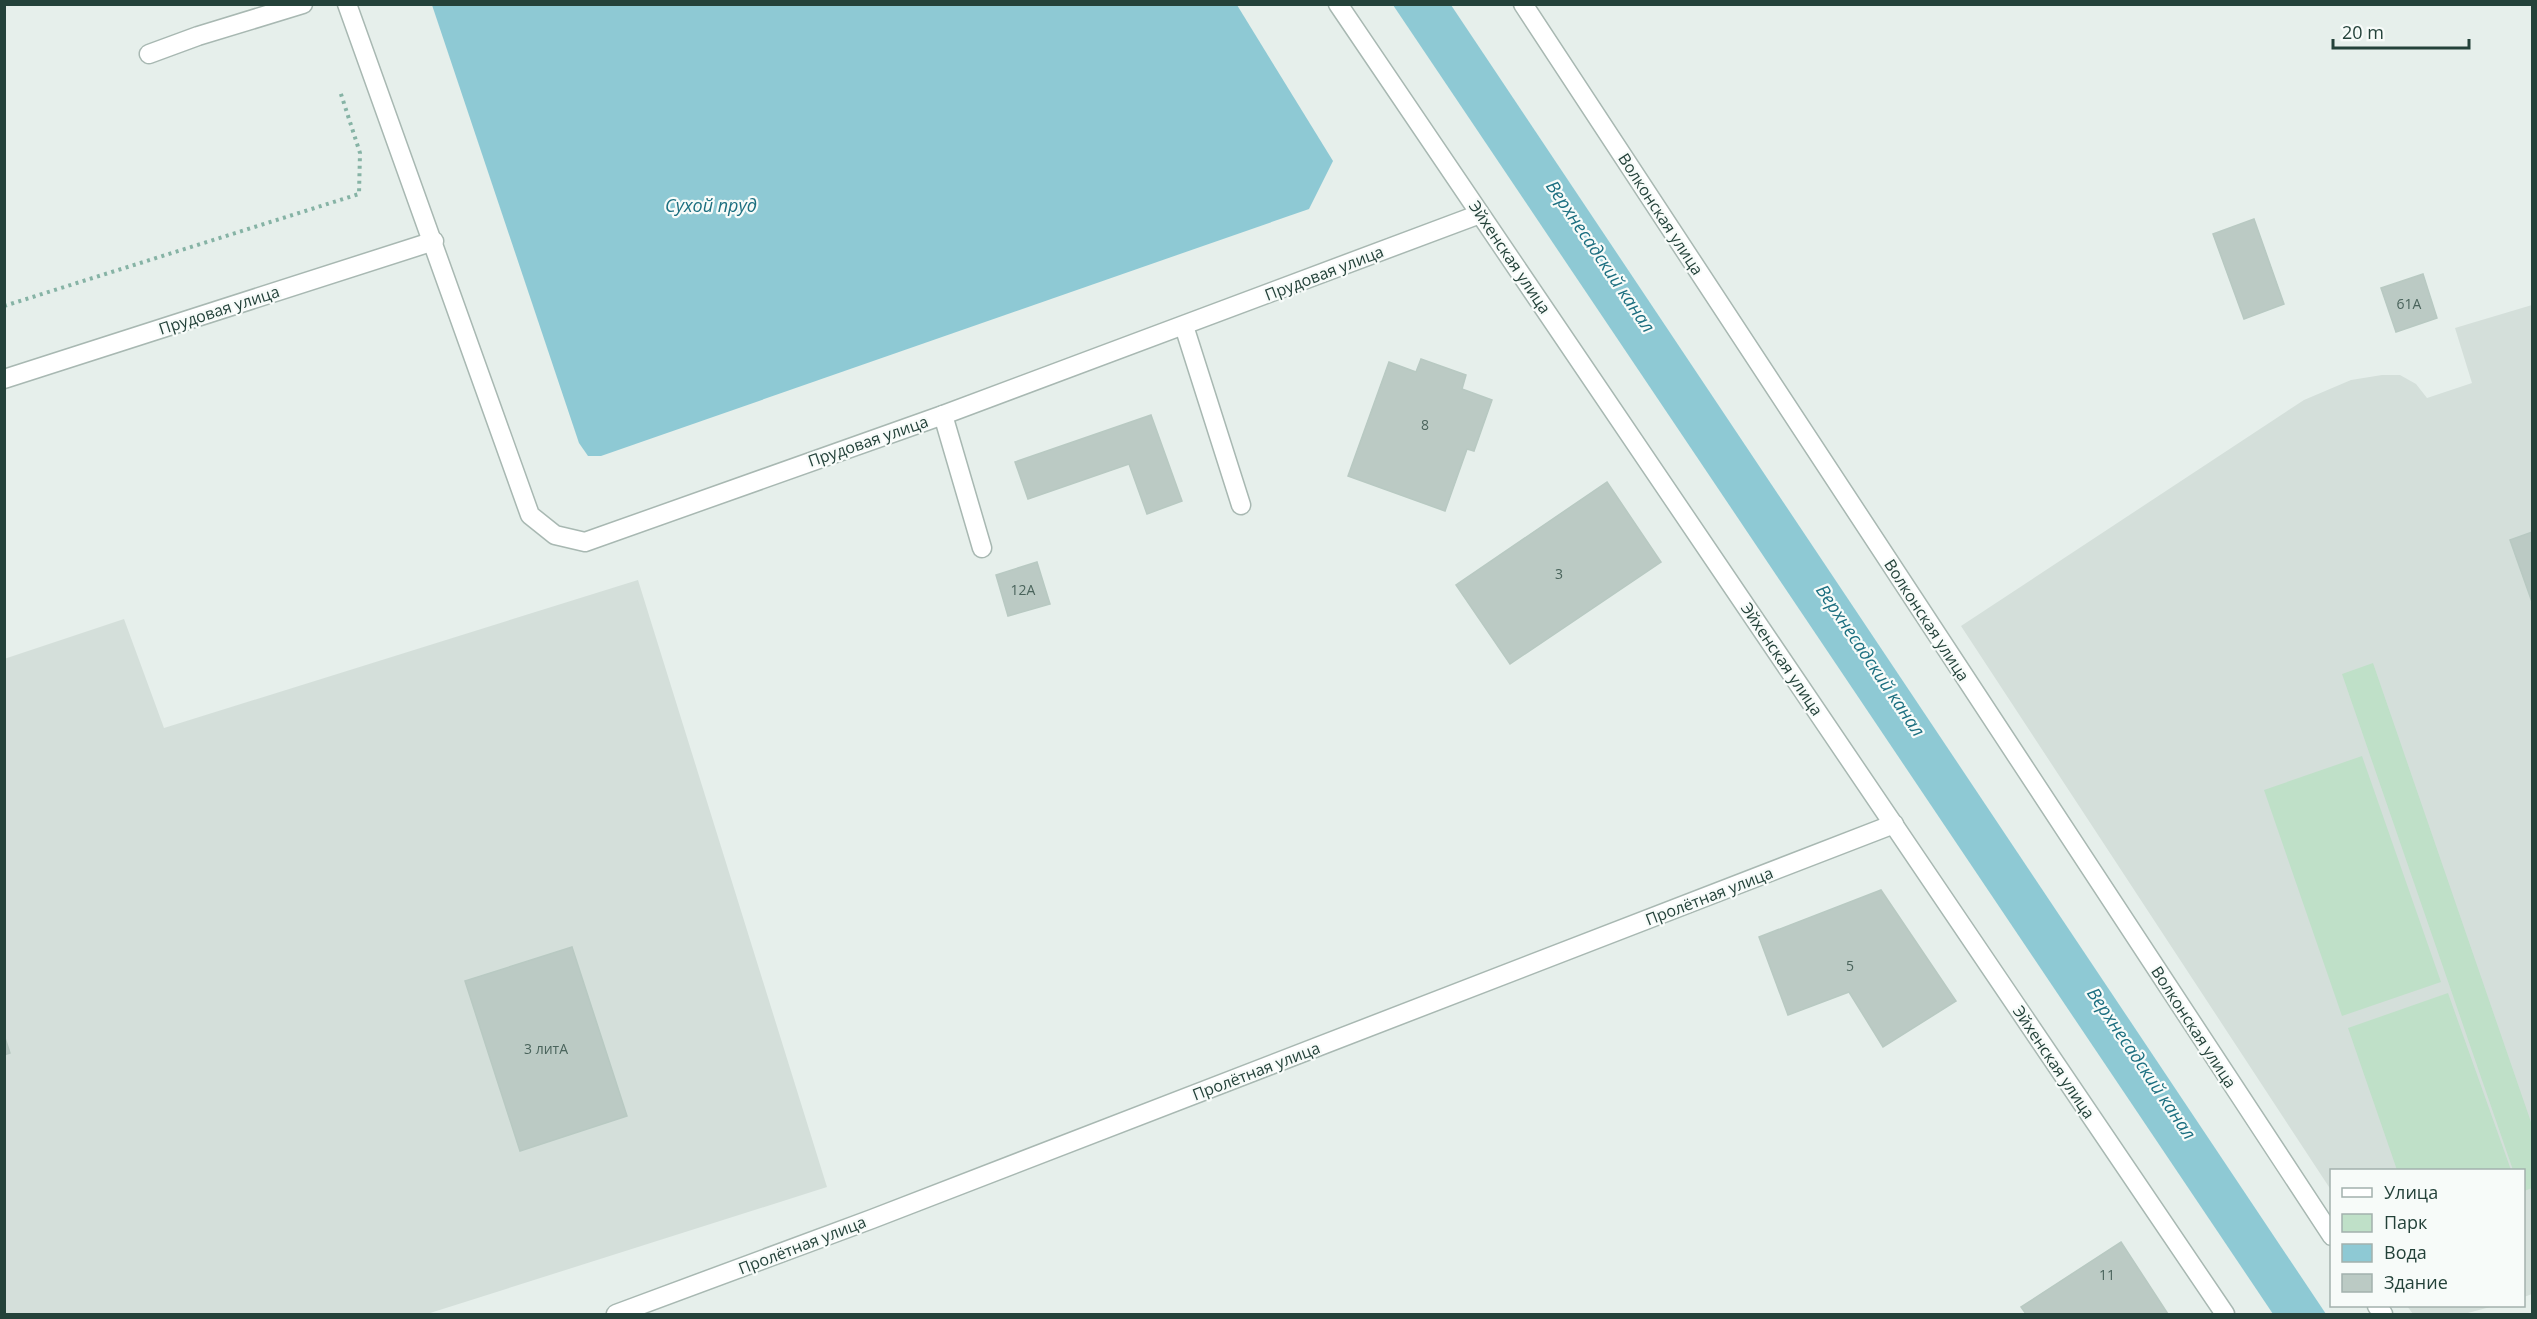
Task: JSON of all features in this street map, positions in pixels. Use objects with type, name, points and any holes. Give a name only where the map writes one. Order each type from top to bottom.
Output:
[{"type":"street","points":[[149,54],[198,36],[303,4]]},
{"type":"street","name":"Прудовая улица","points":[[347,4],[434,241],[530,514],[555,535],[585,542],[943,415],[1480,214]]},
{"type":"street","name":"Эйхенская улица","points":[[1338,4],[2225,1314]]},
{"type":"street","name":"Волконская улица","points":[[1523,4],[2330,1234]]},
{"type":"street","name":"Прудовая улица","points":[[4,380],[434,241]]},
{"type":"street","points":[[1184,326],[1241,505]]},
{"type":"street","points":[[943,415],[982,548]]},
{"type":"street","name":"Пролётная улица","points":[[616,1314],[872,1219],[1894,824]]},
{"type":"path","points":[[4,306],[359,194],[360,153],[339,90]]},
{"type":"shaded area","points":[[2532,305],[2532,1294],[2525,1297],[2525,1169],[2330,1169],[2330,1188],[1961,626],[2304,400],[2351,380],[2382,375],[2400,375],[2416,384],[2427,398],[2472,383],[2455,328]]},
{"type":"shaded area","points":[[638,580],[827,1187],[427,1314],[5,1314],[4,659],[124,619],[164,728]]},
{"type":"shaded area","points":[[2408,1307],[2490,1307],[2464,1314],[2413,1314]]},
{"type":"green space","points":[[2373,663],[2532,1125],[2532,1188],[2525,1191],[2525,1169],[2513,1169],[2342,674]]},
{"type":"green space","points":[[2362,756],[2441,982],[2342,1016],[2264,790]]},
{"type":"green space","points":[[2448,993],[2511,1169],[2397,1169],[2348,1028]]},
{"type":"water","name":"Сухой пруд","points":[[432,5],[1237,5],[1333,161],[1309,209],[601,456],[588,456],[579,443]]},
{"type":"water","name":"Верхнесадский канал","points":[[1393,5],[1451,5],[2326,1314],[2273,1314]]},
{"type":"building","points":[[2254,219],[2284,304],[2244,319],[2213,234]]},
{"type":"building","points":[[2423,274],[2437,318],[2396,332],[2381,288]]},
{"type":"building","points":[[1421,359],[1466,375],[1462,389],[1492,400],[1474,451],[1467,449],[1445,511],[1348,476],[1389,362],[1416,372]]},
{"type":"building","points":[[1151,415],[1182,501],[1147,514],[1129,464],[1028,499],[1015,462]]},
{"type":"building","points":[[1607,482],[1661,562],[1510,664],[1456,585]]},
{"type":"building","points":[[2532,532],[2532,602],[2510,540]]},
{"type":"building","points":[[1037,562],[1050,604],[1008,616],[996,575]]},
{"type":"building","points":[[1881,890],[1956,1001],[1883,1047],[1849,992],[1788,1015],[1759,937]]},
{"type":"building","points":[[572,947],[627,1116],[520,1151],[465,981]]},
{"type":"building","points":[[4,1035],[10,1053],[4,1055]]},
{"type":"building","points":[[2121,1242],[2168,1314],[2026,1314],[2021,1307]]}]
